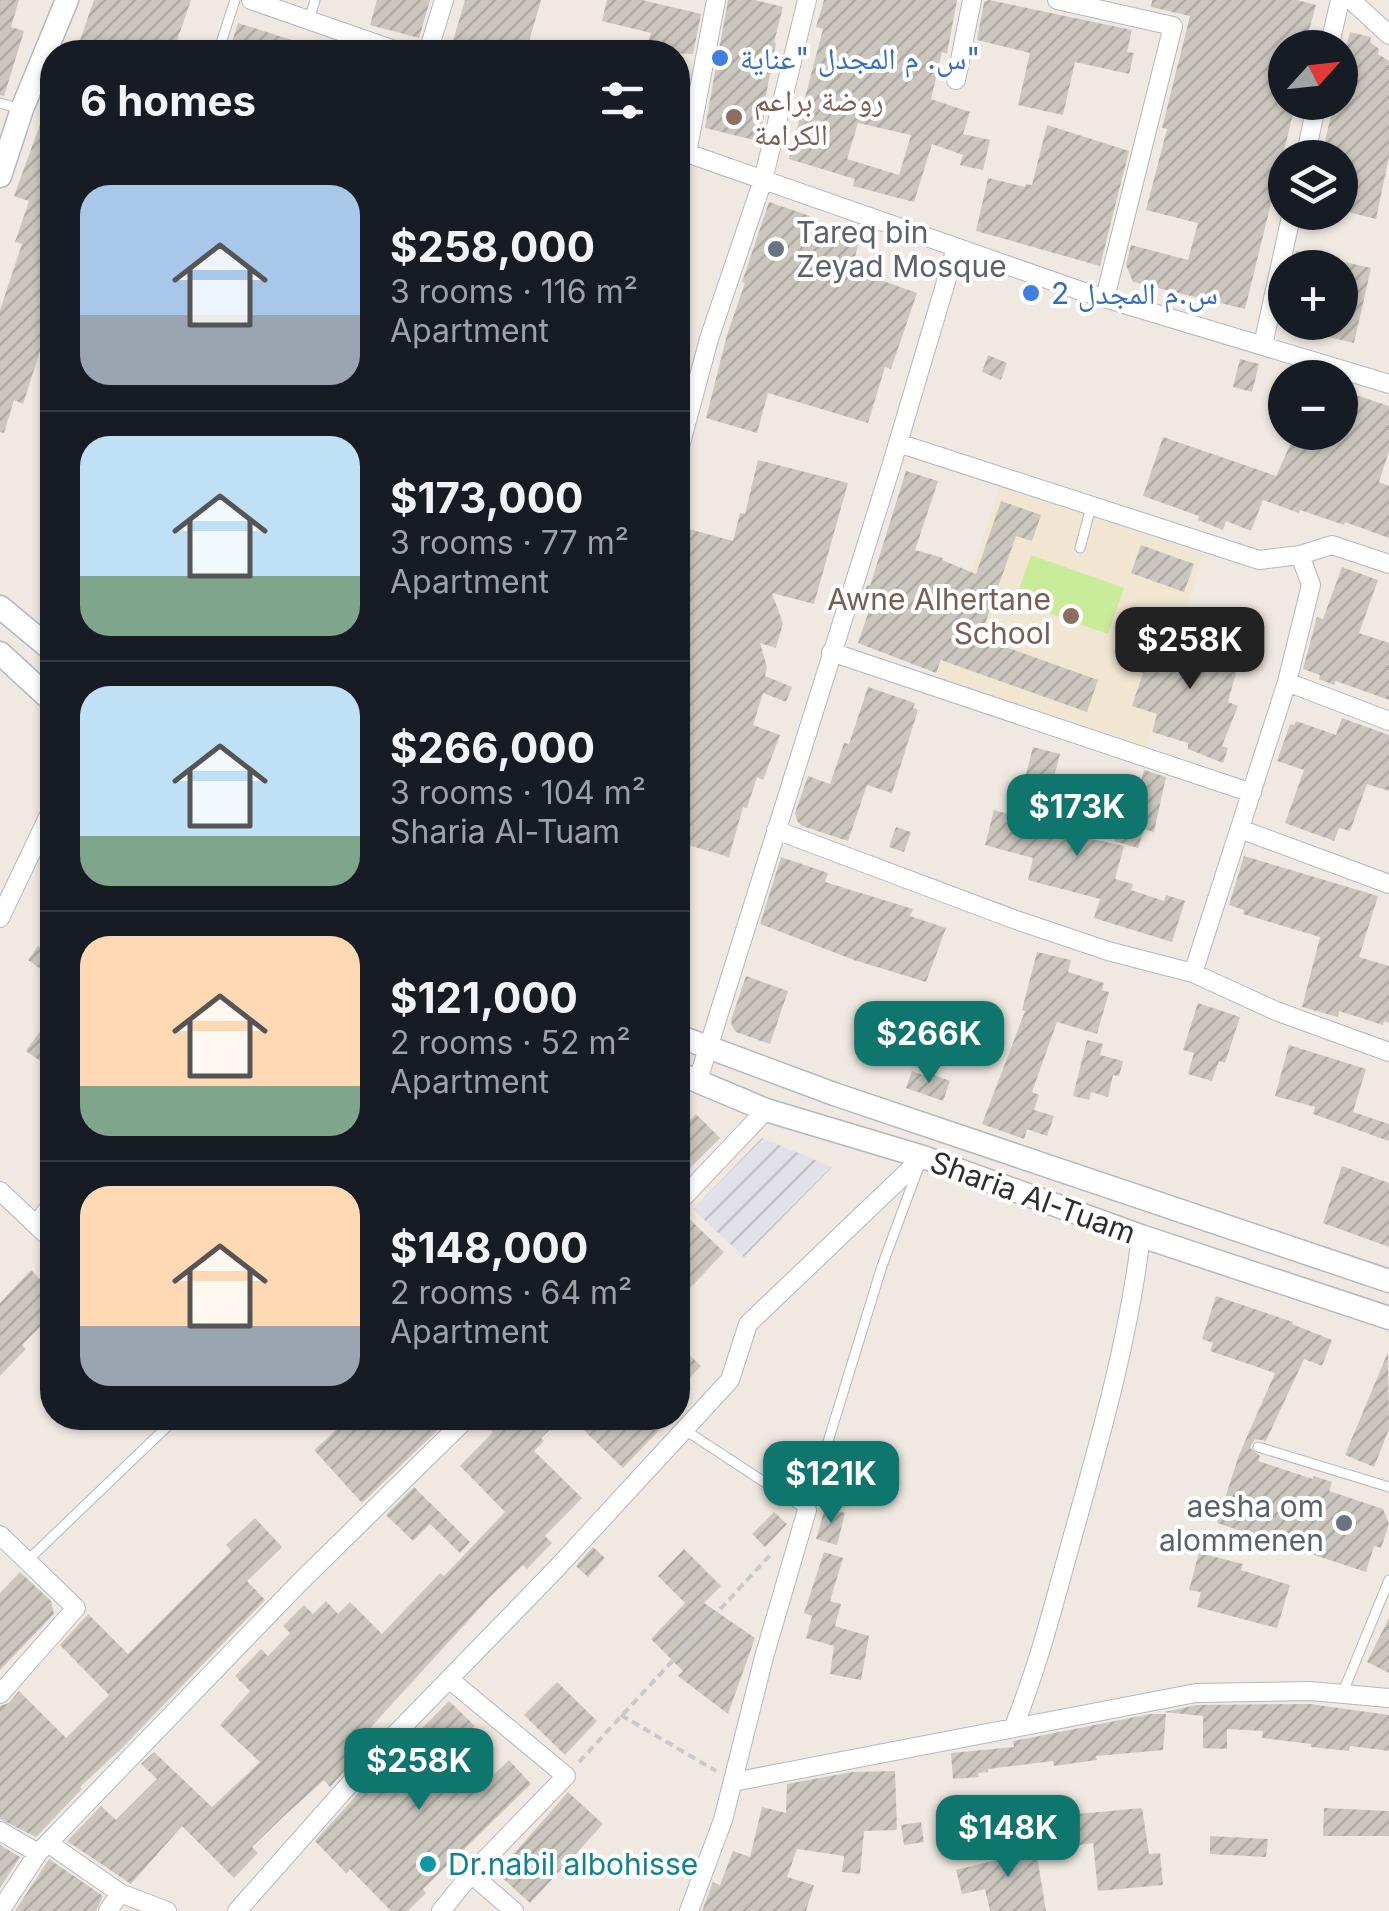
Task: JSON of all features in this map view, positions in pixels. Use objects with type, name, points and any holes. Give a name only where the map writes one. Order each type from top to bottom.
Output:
[{"type":"main road","points":[[45,40],[66,0]]},
{"type":"main road","points":[[0,176],[11,106],[40,50]]},
{"type":"main road","points":[[0,607],[40,640]]},
{"type":"main road","points":[[0,653],[40,690]]},
{"type":"main road","name":"Sharia Al-Tuam","points":[[690,1040],[834,1094],[1389,1281]]},
{"type":"main road","name":"Sharia Al-Tuam","points":[[690,1077],[766,1110],[923,1157],[1141,1236],[1389,1318]]},
{"type":"street","points":[[251,0],[365,40]]},
{"type":"street","points":[[432,40],[444,0]]},
{"type":"street","points":[[690,116],[716,0]]},
{"type":"street","points":[[690,409],[709,339],[763,180],[806,0]]},
{"type":"street","points":[[956,80],[972,0]]},
{"type":"street","points":[[1057,0],[1173,26],[1104,298]]},
{"type":"street","points":[[1333,30],[1340,0]]},
{"type":"street","points":[[1350,0],[1389,35]]},
{"type":"street","points":[[690,155],[1104,298],[1389,384]]},
{"type":"street","points":[[1263,344],[1288,230]]},
{"type":"street","points":[[690,1073],[708,1046],[956,248]]},
{"type":"street","points":[[898,444],[1260,560],[1300,555],[1332,545],[1389,564]]},
{"type":"street","points":[[1194,973],[1287,682],[1311,585],[1300,555]]},
{"type":"street","points":[[831,652],[1252,793]]},
{"type":"street","points":[[1287,682],[1389,721]]},
{"type":"street","points":[[1240,829],[1389,884]]},
{"type":"street","points":[[776,830],[1016,920],[1108,951],[1194,973],[1276,1010],[1389,1052]]},
{"type":"street","points":[[0,918],[40,834]]},
{"type":"street","points":[[690,1190],[766,1110]]},
{"type":"street","points":[[690,1423],[730,1380],[748,1324],[923,1157]]},
{"type":"street","points":[[0,1191],[40,1227]]},
{"type":"street","points":[[37,1224],[40,1220]]},
{"type":"street","points":[[1014,1726],[1032,1682],[1108,1410],[1135,1291],[1141,1236]]},
{"type":"street","points":[[0,1911],[43,1848],[455,1430]]},
{"type":"street","points":[[237,1911],[378,1752],[684,1430]]},
{"type":"street","points":[[690,1911],[723,1820],[764,1657],[807,1510]]},
{"type":"street","points":[[0,1535],[76,1608],[0,1694]]},
{"type":"street","points":[[441,1911],[471,1874],[566,1776],[449,1679]]},
{"type":"street","points":[[733,1782],[1196,1693],[1310,1691],[1389,1698]]},
{"type":"street","points":[[0,1830],[43,1848],[120,1893],[167,1911]]},
{"type":"street","points":[[471,1874],[514,1911]]},
{"type":"street","points":[[108,1911],[120,1893]]},
{"type":"lane","points":[[222,40],[235,0]]},
{"type":"lane","points":[[309,21],[315,0]]},
{"type":"lane","points":[[1080,548],[1092,506]]},
{"type":"lane","points":[[684,1430],[807,1510],[882,1266],[923,1157]]},
{"type":"lane","points":[[27,1561],[163,1430]]},
{"type":"lane","points":[[1258,1446],[1389,1487]]},
{"type":"lane","points":[[1342,1695],[1389,1580]]},
{"type":"path","points":[[566,1776],[776,1549]]},
{"type":"path","points":[[621,1714],[733,1782]]},
{"type":"shaded area","name":"Awne Alhertane School","points":[[1000,484],[1203,554],[1146,747],[938,677]]},
{"type":"shaded area","points":[[762,1138],[832,1167],[744,1257],[693,1209]]},
{"type":"green space","points":[[1031,555],[1124,588],[1108,634],[1015,601]]},
{"type":"building","points":[[0,0],[19,0],[11,27],[24,31],[4,96],[0,95]]},
{"type":"building","points":[[94,0],[191,0],[177,40],[80,40]]},
{"type":"building","points":[[377,0],[430,0],[419,38],[370,25]]},
{"type":"building","points":[[465,0],[541,0],[529,40],[453,40]]},
{"type":"building","points":[[607,0],[642,0],[701,14],[693,54],[690,40],[649,40],[651,33],[602,21]]},
{"type":"building","points":[[728,0],[755,0],[783,7],[758,141],[705,128]]},
{"type":"building","points":[[824,0],[957,0],[947,54],[942,52],[931,99],[970,112],[963,134],[990,140],[983,170],[960,165],[963,155],[932,144],[914,202],[853,186],[855,179],[789,159],[823,29],[816,27]],"holes":[[[858,123],[911,135],[899,175],[847,159]]]},
{"type":"building","points":[[1152,0],[1297,0],[1316,5],[1309,30],[1268,30],[1268,120],[1292,120],[1287,140],[1268,140],[1268,216],[1245,309],[1133,282],[1126,265],[1131,245],[1188,260],[1198,223],[1146,210],[1190,16],[1151,7]]},
{"type":"building","points":[[984,2],[1132,30],[1127,52],[1134,53],[1129,74],[1075,62],[1063,115],[1018,105],[1030,53],[977,40]]},
{"type":"building","points":[[238,23],[292,40],[233,40]]},
{"type":"building","points":[[1358,34],[1371,37],[1378,54],[1389,61],[1389,157],[1376,219],[1358,214],[1358,140],[1325,140],[1330,120],[1358,120]]},
{"type":"building","points":[[40,125],[40,351],[23,404],[14,400],[4,433],[0,432],[0,310],[22,244],[15,242],[29,201],[14,196]]},
{"type":"building","points":[[1047,125],[1129,151],[1100,266],[976,231],[988,178],[1025,187],[1032,185]]},
{"type":"building","points":[[769,202],[810,216],[806,228],[859,240],[852,270],[917,293],[891,369],[885,367],[868,423],[768,393],[757,433],[706,418],[745,283],[742,282]]},
{"type":"building","points":[[1358,265],[1371,268],[1358,325]]},
{"type":"building","points":[[988,355],[1007,363],[1001,380],[982,372]]},
{"type":"building","points":[[1240,359],[1259,364],[1252,392],[1233,387]]},
{"type":"building","points":[[1358,396],[1389,406],[1389,451],[1379,482],[1389,486],[1389,538],[1263,500],[1251,531],[1226,521],[1223,530],[1198,520],[1199,516],[1143,496],[1163,437],[1276,476],[1288,450],[1358,450]]},
{"type":"building","points":[[758,460],[848,483],[814,604],[772,593],[783,623],[776,648],[760,643],[767,667],[765,676],[792,687],[786,702],[763,693],[753,725],[780,735],[763,780],[757,777],[747,808],[743,807],[729,857],[690,846],[690,529],[733,541],[740,513],[745,514]]},
{"type":"building","points":[[906,471],[938,481],[915,550],[976,574],[1001,501],[1041,515],[1032,541],[1016,536],[980,638],[1098,680],[1087,712],[941,660],[936,673],[858,643],[871,605],[862,602]]},
{"type":"building","points":[[1141,545],[1194,564],[1184,592],[1131,573]]},
{"type":"building","points":[[1342,567],[1378,580],[1359,633],[1389,643],[1389,700],[1336,681],[1334,685],[1303,669],[1317,617],[1323,619]]},
{"type":"building","points":[[1187,632],[1239,647],[1236,657],[1240,658],[1228,702],[1238,706],[1222,746],[1228,748],[1223,763],[1188,749],[1188,743],[1152,732],[1157,714],[1132,706],[1143,673],[1137,671],[1147,639],[1182,650]]},
{"type":"building","points":[[868,687],[915,703],[913,708],[918,710],[892,793],[867,785],[848,841],[802,826],[795,813],[808,776],[830,784],[844,743],[849,744]]},
{"type":"building","points":[[1342,718],[1389,735],[1389,791],[1367,784],[1350,831],[1339,828],[1334,841],[1285,823],[1304,770],[1277,761],[1290,724],[1296,721],[1336,735]]},
{"type":"building","points":[[1033,747],[1060,754],[1041,828],[1124,846],[1115,879],[1133,884],[1131,890],[1164,901],[1166,895],[1185,901],[1172,942],[1094,918],[1100,899],[1028,880],[1033,858],[985,845],[994,810],[1015,816]]},
{"type":"building","points":[[1144,770],[1166,777],[1154,832],[1144,829],[1138,848],[1114,841],[1128,790],[1138,792]]},
{"type":"building","points":[[896,827],[911,832],[904,852],[889,847]]},
{"type":"building","points":[[1244,856],[1378,896],[1359,957],[1389,966],[1389,1023],[1384,1021],[1383,1025],[1339,1011],[1338,1017],[1302,1007],[1320,937],[1243,914],[1244,910],[1229,905]]},
{"type":"building","points":[[781,857],[828,873],[825,882],[913,909],[910,916],[946,928],[926,982],[760,924]]},
{"type":"building","points":[[38,946],[40,947],[40,968],[28,960]]},
{"type":"building","points":[[1037,952],[1071,960],[1068,972],[1104,983],[1102,990],[1109,992],[1097,1034],[1057,1022],[1032,1092],[1039,1095],[1034,1110],[1054,1116],[1047,1136],[1027,1129],[1024,1139],[982,1124],[1025,1011],[1022,1010]]},
{"type":"building","points":[[746,976],[788,991],[770,1044],[736,1032],[732,1026]]},
{"type":"building","points":[[1198,1003],[1240,1017],[1225,1063],[1219,1061],[1212,1081],[1188,1074],[1194,1053],[1183,1050]]},
{"type":"building","points":[[40,1031],[40,1061],[26,1051]]},
{"type":"building","points":[[1087,1040],[1103,1044],[1100,1055],[1123,1061],[1119,1076],[1113,1075],[1108,1097],[1091,1092],[1089,1100],[1073,1096]]},
{"type":"building","points":[[1289,1045],[1366,1069],[1353,1112],[1389,1124],[1389,1141],[1313,1114],[1315,1107],[1275,1096]]},
{"type":"building","points":[[912,1071],[950,1081],[943,1101],[906,1088]]},
{"type":"building","points":[[696,1114],[720,1138],[690,1168],[690,1120]]},
{"type":"building","points":[[1342,1166],[1389,1183],[1389,1247],[1323,1223]]},
{"type":"building","points":[[690,1220],[724,1252],[690,1288]]},
{"type":"building","points":[[31,1270],[40,1279],[40,1327],[22,1345],[26,1349],[0,1376],[0,1303]]},
{"type":"building","points":[[1216,1296],[1332,1340],[1322,1366],[1304,1359],[1266,1441],[1255,1439],[1250,1448],[1260,1456],[1258,1461],[1332,1482],[1329,1491],[1383,1509],[1389,1524],[1381,1548],[1374,1546],[1366,1572],[1217,1523],[1239,1455],[1275,1373],[1210,1351],[1213,1343],[1202,1339]]},
{"type":"building","points":[[1388,1352],[1389,1429],[1374,1467],[1345,1455]]},
{"type":"building","points":[[690,1355],[701,1366],[690,1377]]},
{"type":"building","points":[[336,1430],[438,1430],[362,1503],[314,1450]]},
{"type":"building","points":[[549,1430],[534,1451],[582,1498],[545,1536],[552,1543],[527,1569],[523,1565],[488,1599],[350,1750],[357,1757],[330,1787],[324,1780],[283,1817],[252,1847],[258,1853],[234,1878],[182,1826],[131,1884],[67,1841],[101,1806],[116,1820],[157,1779],[141,1764],[154,1752],[212,1807],[260,1762],[220,1725],[250,1691],[235,1676],[261,1649],[268,1656],[290,1633],[283,1626],[304,1605],[313,1614],[326,1601],[338,1614],[350,1602],[382,1634],[440,1573],[444,1576],[505,1512],[460,1466],[493,1432]]},
{"type":"building","points":[[583,1430],[659,1430],[623,1468]]},
{"type":"building","points":[[414,1487],[470,1542],[460,1553],[430,1524],[413,1541],[386,1515]]},
{"type":"building","points":[[825,1508],[845,1513],[837,1545],[816,1539]]},
{"type":"building","points":[[774,1512],[787,1524],[765,1547],[752,1534]]},
{"type":"building","points":[[255,1518],[282,1547],[247,1581],[265,1600],[80,1787],[36,1837],[0,1819],[0,1706],[9,1703],[19,1691],[66,1738],[109,1695],[60,1645],[88,1614],[128,1654],[231,1551],[226,1545]]},
{"type":"building","points":[[593,1547],[605,1558],[588,1577],[576,1566]]},
{"type":"building","points":[[684,1549],[721,1586],[704,1603],[755,1638],[728,1714],[678,1676],[683,1671],[651,1639],[685,1603],[658,1576]]},
{"type":"building","points":[[824,1552],[843,1558],[830,1601],[841,1604],[835,1626],[869,1636],[861,1680],[830,1674],[834,1646],[806,1638],[812,1616],[804,1613]]},
{"type":"building","points":[[1199,1553],[1243,1564],[1241,1570],[1290,1585],[1277,1628],[1197,1607],[1201,1592],[1189,1590]]},
{"type":"building","points":[[20,1572],[51,1601],[54,1614],[0,1670],[0,1593]]},
{"type":"building","points":[[1389,1618],[1389,1673],[1367,1662]]},
{"type":"building","points":[[557,1682],[597,1721],[565,1755],[524,1715]]},
{"type":"building","points":[[449,1701],[475,1726],[451,1750],[485,1783],[509,1760],[531,1784],[423,1889],[426,1893],[408,1911],[391,1911],[350,1869],[346,1873],[315,1841]]},
{"type":"building","points":[[1310,1704],[1389,1715],[1389,1751],[1311,1747],[1262,1738],[1263,1731],[1227,1729],[1227,1749],[1203,1748],[1203,1716],[1164,1712],[1197,1705]]},
{"type":"building","points":[[1166,1714],[1163,1750],[1096,1756],[1097,1760],[1054,1766],[1053,1761],[988,1769],[978,1773],[979,1777],[953,1779],[951,1753],[1014,1747],[1013,1741]]},
{"type":"building","points":[[895,1771],[897,1830],[864,1831],[860,1874],[842,1872],[844,1856],[797,1849],[787,1877],[814,1885],[806,1911],[702,1911],[713,1882],[720,1885],[733,1851],[750,1857],[762,1807],[786,1813],[787,1784],[852,1772]]},
{"type":"building","points":[[568,1792],[603,1824],[530,1903],[497,1873]]},
{"type":"building","points":[[1142,1808],[1149,1854],[1160,1853],[1163,1885],[1098,1891],[1093,1843],[1037,1852],[1033,1828],[1077,1820],[1077,1814]]},
{"type":"building","points":[[1324,1808],[1389,1811],[1389,1836],[1323,1836]]},
{"type":"building","points":[[921,1822],[924,1842],[904,1845],[901,1825]]},
{"type":"building","points":[[1210,1836],[1268,1839],[1266,1857],[1210,1854]]},
{"type":"building","points":[[1034,1838],[1046,1911],[990,1911],[985,1889],[962,1894],[956,1870],[1012,1856],[1010,1842]]},
{"type":"building","points":[[0,1845],[20,1857],[0,1888]]},
{"type":"building","points":[[49,1859],[103,1896],[96,1911],[15,1911]]},
{"type":"place","name":"س. م المجدل \"عناية\"","points":[[720,58]]},
{"type":"place","name":"روضة براعم الكرامة","points":[[734,117]]},
{"type":"place","name":"Tareq bin Zeyad Mosque","points":[[776,249]]},
{"type":"place","name":"س.م المجدل 2","points":[[1031,293]]},
{"type":"place","name":"Awne Alhertane School","points":[[1071,616]]},
{"type":"place","name":"aesha om alommenen","points":[[1344,1523]]},
{"type":"place","name":"Dr.nabil albohisse","points":[[428,1864]]}]
